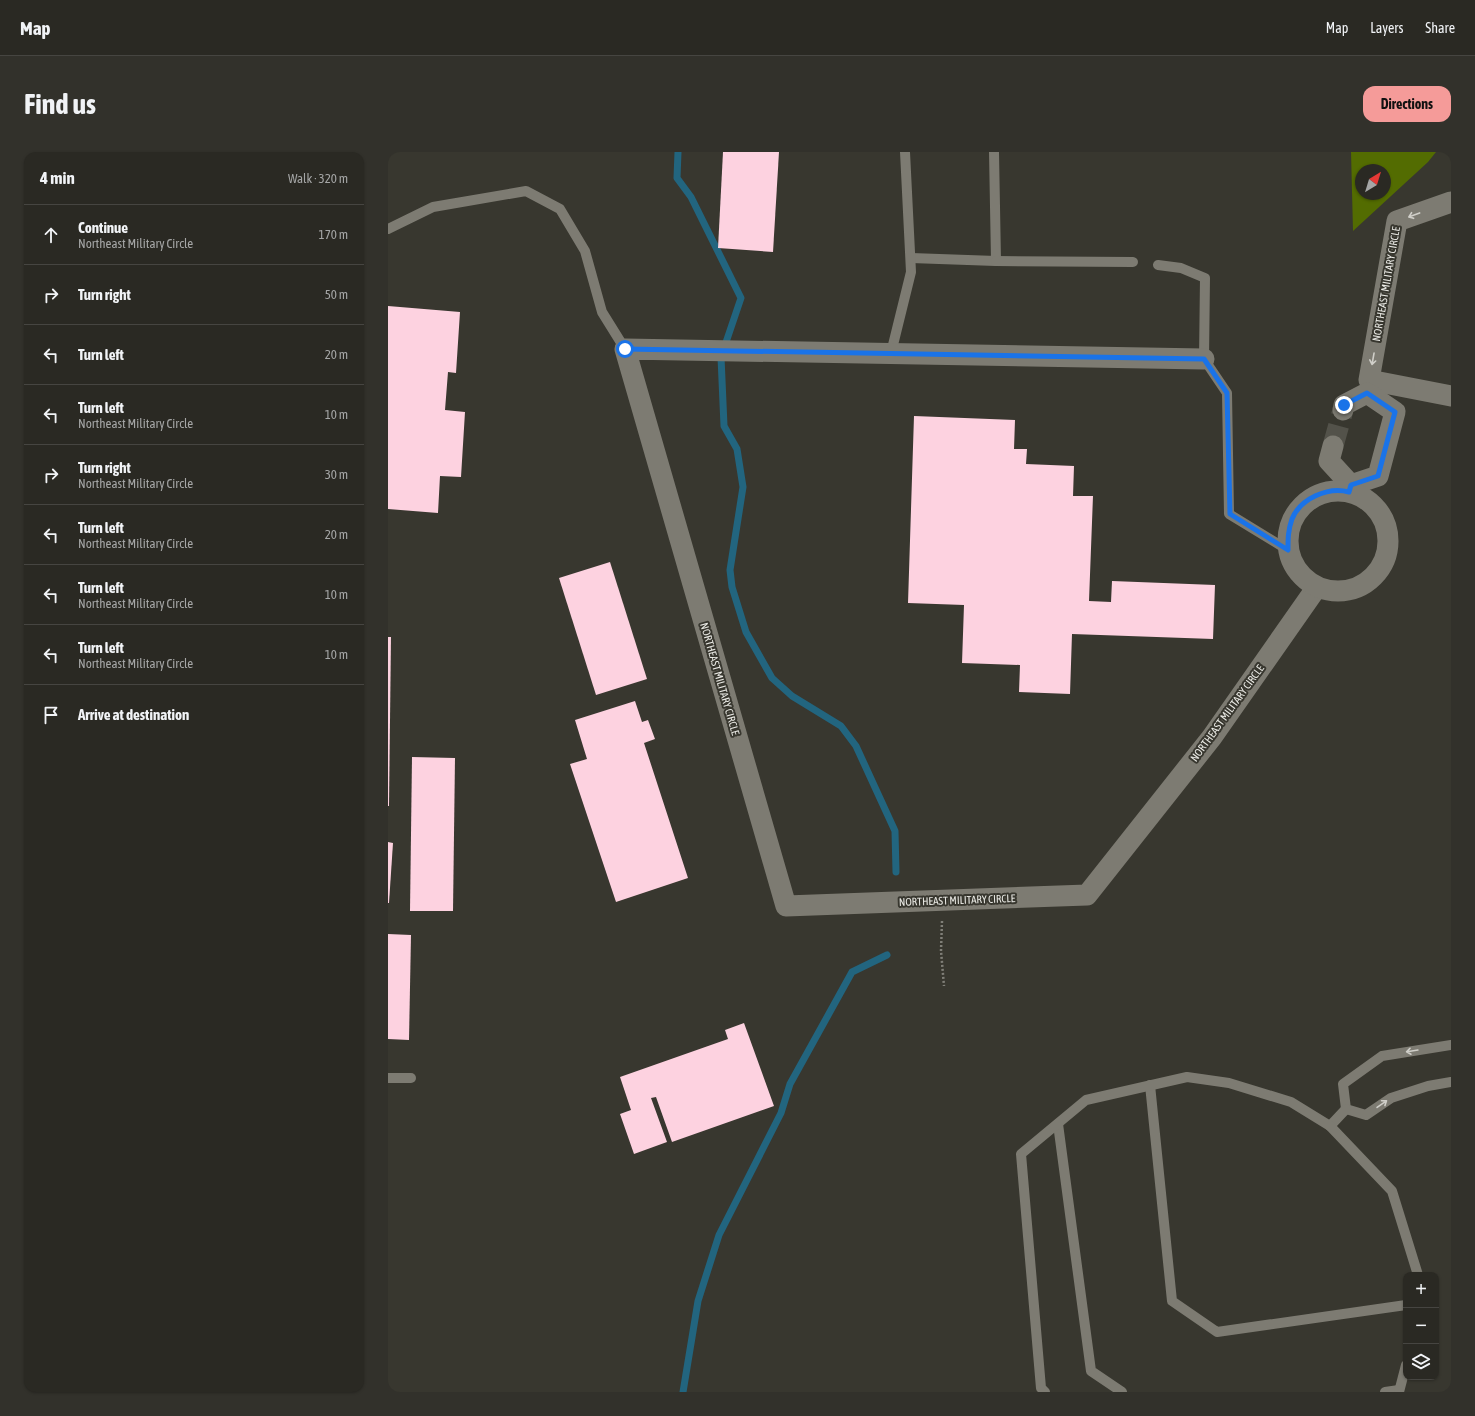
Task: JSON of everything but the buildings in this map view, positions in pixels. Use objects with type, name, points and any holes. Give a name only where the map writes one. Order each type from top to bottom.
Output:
[{"type":"street","name":"NORTHEAST MILITARY CIRCLE","points":[[1368,386],[1397,221],[1451,202]]},
{"type":"street","name":"NORTHEAST MILITARY CIRCLE","points":[[625,349],[786,906],[1087,895],[1212,737],[1317,587]]},
{"type":"street","points":[[625,349],[1204,359]]},
{"type":"street","points":[[1333,446],[1329,461],[1350,489],[1375,508],[1384,522],[1388,539],[1386,556],[1378,571],[1366,583],[1351,590],[1334,592],[1317,587],[1304,578],[1293,565],[1288,550],[1288,534],[1292,518],[1302,505],[1315,496],[1331,491],[1350,489],[1378,476],[1395,412],[1368,386]]},
{"type":"street","points":[[1343,410],[1344,405],[1368,386],[1451,396]]},
{"type":"lane","points":[[891,353],[912,272],[905,152]]},
{"type":"lane","points":[[994,152],[996,261]]},
{"type":"lane","points":[[388,229],[433,207],[526,191],[560,209],[585,251],[602,312],[625,349]]},
{"type":"lane","points":[[911,258],[996,261],[1132,262]]},
{"type":"lane","points":[[1158,265],[1181,268],[1206,278],[1204,359],[1227,393],[1230,514],[1288,550]]},
{"type":"lane","points":[[1346,1109],[1343,1084],[1382,1056],[1451,1045]]},
{"type":"lane","points":[[1045,1392],[1041,1388],[1021,1154],[1086,1100],[1187,1077],[1230,1083],[1291,1102],[1330,1126],[1392,1191],[1417,1272]]},
{"type":"lane","points":[[388,1078],[410,1078]]},
{"type":"lane","points":[[1346,1109],[1366,1115],[1391,1098],[1428,1086],[1451,1082]]},
{"type":"lane","points":[[1150,1085],[1172,1301],[1217,1332],[1403,1305]]},
{"type":"lane","points":[[1330,1126],[1346,1109]]},
{"type":"lane","points":[[1058,1124],[1091,1371],[1122,1392]]},
{"type":"lane","points":[[1385,1392],[1399,1391],[1403,1376]]},
{"type":"path","points":[[943,901],[941,951],[944,986]]},
{"type":"green space","points":[[1351,152],[1436,152],[1428,162],[1391,196],[1391,164],[1355,164],[1355,200],[1387,200],[1353,231]]},
{"type":"waterway","points":[[678,152],[677,178],[691,197],[741,298],[721,357],[724,426],[737,449],[743,487],[730,570],[732,587],[746,632],[772,678],[792,696],[841,726],[856,746],[895,831],[896,872]]},
{"type":"waterway","points":[[683,1392],[698,1301],[719,1235],[781,1113],[790,1084],[852,972],[887,955]]},
{"type":"tunnel","points":[[1333,446],[1343,410]]},
{"type":"route","points":[[625,349],[1204,359],[1227,393],[1230,514],[1288,550],[1288,534],[1292,518],[1302,505],[1315,496],[1331,491],[1349,492],[1351,485],[1378,476],[1395,412],[1367,393],[1344,405]]}]
